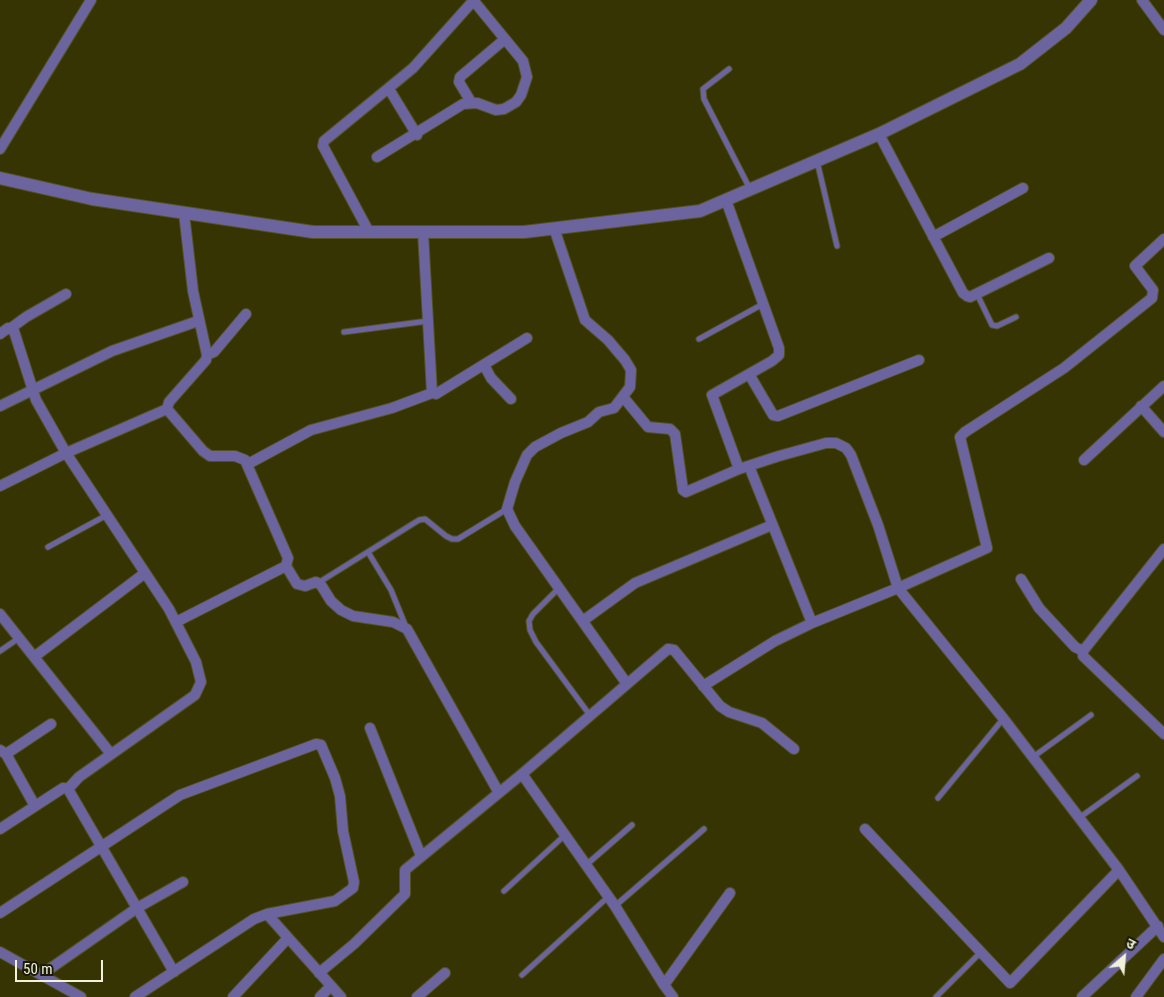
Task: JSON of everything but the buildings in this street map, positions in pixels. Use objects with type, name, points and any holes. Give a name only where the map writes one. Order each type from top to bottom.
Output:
[{"type":"street","points":[[0,150],[91,0]]},
{"type":"street","points":[[369,232],[323,143],[325,138],[413,68],[474,0],[526,68],[527,77],[521,95],[516,102],[504,109],[496,110],[471,102],[463,104],[377,158]]},
{"type":"street","points":[[0,178],[92,198],[313,232],[524,232],[700,211],[879,134],[1020,64],[1066,28],[1091,0]]},
{"type":"street","points":[[1142,0],[1164,30]]},
{"type":"street","points":[[471,102],[459,82],[460,78],[505,39]]},
{"type":"street","points":[[389,89],[417,134]]},
{"type":"street","points":[[879,134],[963,293],[970,296],[1049,258]]},
{"type":"street","points":[[933,237],[1023,188]]},
{"type":"street","points":[[726,200],[779,348],[779,355],[772,361],[712,395],[744,468],[772,525],[812,623]]},
{"type":"street","points":[[167,409],[169,402],[206,360],[207,355],[198,321],[184,213]]},
{"type":"street","points":[[554,228],[585,320],[608,340],[625,360],[630,370],[630,387],[624,398],[614,408],[600,412],[588,422],[535,447],[527,455],[515,482],[507,509],[515,526],[584,620],[627,684]]},
{"type":"street","points":[[423,232],[432,392]]},
{"type":"street","points":[[703,686],[775,641],[812,623],[898,588],[986,548],[960,437],[1064,368],[1152,298],[1153,290],[1135,266],[1136,263],[1164,239]]},
{"type":"street","points":[[0,334],[66,294]]},
{"type":"street","points":[[207,355],[214,352],[246,314]]},
{"type":"street","points":[[0,406],[112,351],[198,321]]},
{"type":"street","points":[[11,328],[36,400],[66,453],[176,622],[196,662],[201,682],[195,695],[78,777],[68,789]]},
{"type":"street","points":[[248,464],[310,430],[392,408],[432,392],[436,394],[527,338]]},
{"type":"street","points":[[749,374],[773,415],[778,416],[919,360]]},
{"type":"street","points":[[484,365],[491,378],[511,399]]},
{"type":"street","points":[[1084,460],[1164,386]]},
{"type":"street","points":[[624,398],[648,427],[670,429],[675,434],[683,490],[686,492],[744,468],[826,444],[836,444],[846,448],[851,455],[874,516],[898,588],[1033,757],[1119,870],[1164,937]]},
{"type":"street","points":[[1141,406],[1164,432]]},
{"type":"street","points":[[0,486],[66,453],[167,409]]},
{"type":"street","points":[[167,409],[203,451],[210,456],[235,456],[245,460],[248,464],[287,555],[286,566],[297,584],[305,586],[318,583],[330,602],[340,610],[353,616],[393,622],[407,630],[499,793]]},
{"type":"street","points":[[584,620],[635,583],[772,525]]},
{"type":"street","points":[[1164,549],[1083,651],[1083,656],[1164,734]]},
{"type":"street","points":[[176,622],[286,566]]},
{"type":"street","points":[[34,657],[145,572]]},
{"type":"street","points":[[1021,579],[1039,608],[1075,647],[1083,651]]},
{"type":"street","points":[[0,614],[111,754]]},
{"type":"street","points":[[319,973],[354,944],[405,894],[405,870],[522,774],[589,714],[670,648],[674,650],[724,710],[762,723],[794,749]]},
{"type":"street","points":[[35,806],[3,752],[51,724]]},
{"type":"street","points":[[370,728],[421,856]]},
{"type":"street","points":[[0,913],[180,795],[316,744],[321,745],[335,778],[340,796],[343,830],[354,886],[335,901],[268,914],[254,919],[135,997]]},
{"type":"street","points":[[522,774],[615,906],[673,997]]},
{"type":"street","points":[[0,829],[63,788],[68,789]]},
{"type":"street","points":[[68,789],[174,972]]},
{"type":"street","points":[[865,829],[1010,983],[1119,870]]},
{"type":"street","points":[[41,975],[137,908],[184,882]]},
{"type":"street","points":[[664,985],[730,893]]},
{"type":"street","points":[[268,914],[341,997]]},
{"type":"street","points":[[1082,997],[1158,926]]},
{"type":"street","points":[[233,997],[288,938]]},
{"type":"street","points":[[0,952],[81,997]]},
{"type":"street","points":[[1136,997],[1164,959]]},
{"type":"street","points":[[417,997],[445,973]]},
{"type":"street","points":[[320,997],[331,986]]},
{"type":"lane","points":[[729,69],[702,89],[704,98],[751,189]]},
{"type":"lane","points":[[817,161],[837,246]]},
{"type":"lane","points":[[976,293],[992,325],[997,326],[1016,317]]},
{"type":"lane","points":[[699,340],[763,304]]},
{"type":"lane","points":[[344,332],[428,320]]},
{"type":"lane","points":[[318,583],[419,520],[425,519],[452,540],[458,539],[507,509]]},
{"type":"lane","points":[[48,547],[107,515]]},
{"type":"lane","points":[[368,552],[391,590],[407,630]]},
{"type":"lane","points":[[559,588],[533,614],[529,621],[530,630],[536,642],[589,714]]},
{"type":"lane","points":[[0,651],[19,638]]},
{"type":"lane","points":[[1033,757],[1091,715]]},
{"type":"lane","points":[[938,798],[1003,718]]},
{"type":"lane","points":[[1079,818],[1137,776]]},
{"type":"lane","points":[[586,865],[632,825]]},
{"type":"lane","points":[[615,906],[704,829]]},
{"type":"lane","points":[[504,891],[566,835]]},
{"type":"lane","points":[[522,974],[608,896]]},
{"type":"lane","points":[[936,997],[980,953]]}]
